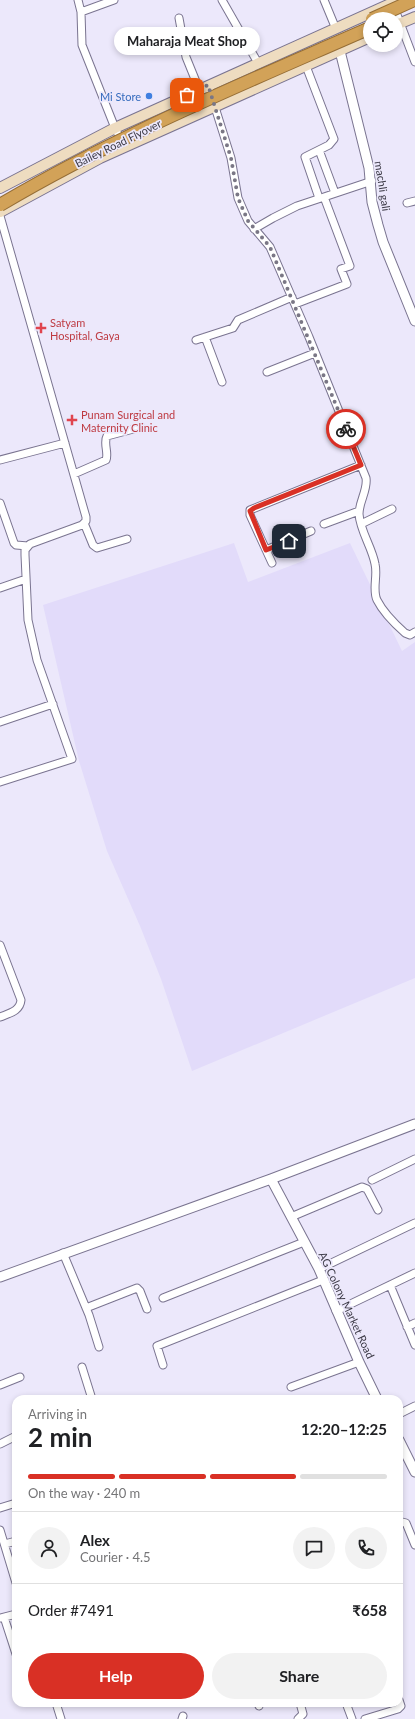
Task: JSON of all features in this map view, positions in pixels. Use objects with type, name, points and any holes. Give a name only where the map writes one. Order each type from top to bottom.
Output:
[{"type":"highway","name":"Bailey Road Flyover","points":[[387,12],[414,0]]},
{"type":"highway","points":[[403,16],[415,8]]},
{"type":"highway","name":"Bailey Road Flyover","points":[[0,197],[39,174],[102,141],[363,23]]},
{"type":"highway","name":"Bailey Road Flyover","points":[[0,205],[43,180],[169,117],[363,31]]},
{"type":"main road","points":[[0,188],[115,128],[396,1]]},
{"type":"main road","points":[[403,20],[415,17]]},
{"type":"main road","points":[[339,27],[351,46]]},
{"type":"main road","points":[[0,212],[100,158],[363,40]]},
{"type":"main road","points":[[25,174],[35,193]]},
{"type":"street","points":[[78,0],[81,12],[82,45],[115,128],[125,147]]},
{"type":"street","points":[[81,12],[114,0]]},
{"type":"street","points":[[222,0],[258,63]]},
{"type":"street","points":[[324,0],[339,27]]},
{"type":"street","points":[[395,12],[396,1]]},
{"type":"street","points":[[179,18],[186,57],[215,107],[232,162],[234,182],[244,214],[254,230],[270,247],[361,465],[367,483],[359,511],[361,524],[375,562],[377,573],[376,598],[382,608],[405,633],[410,635],[415,632]]},
{"type":"street","points":[[403,38],[415,62]]},
{"type":"street","name":"machli gali","points":[[340,51],[372,181],[372,202],[383,242],[415,321]]},
{"type":"street","points":[[196,340],[234,328],[235,322],[238,320],[347,284],[341,269],[350,266],[305,159],[306,156],[332,143],[334,138],[306,66]]},
{"type":"street","points":[[318,150],[335,193]]},
{"type":"street","points":[[254,230],[290,209],[372,181]]},
{"type":"street","points":[[407,203],[415,201]]},
{"type":"street","points":[[0,216],[86,517],[84,524],[93,545],[97,548],[127,539]]},
{"type":"street","points":[[205,337],[222,382]]},
{"type":"street","points":[[267,372],[315,353]]},
{"type":"street","points":[[74,474],[106,460],[106,439],[108,436],[141,427]]},
{"type":"street","points":[[0,460],[64,443]]},
{"type":"street","points":[[272,563],[250,515],[250,510],[361,465]]},
{"type":"street","points":[[0,503],[14,543],[16,545],[28,546]]},
{"type":"street","points":[[361,524],[392,509]]},
{"type":"street","points":[[324,524],[359,511]]},
{"type":"street","points":[[0,782],[72,759],[37,660],[28,620],[25,555],[28,546],[34,542],[84,524]]},
{"type":"street","points":[[266,550],[311,531]]},
{"type":"street","points":[[0,588],[26,579]]},
{"type":"street","points":[[0,722],[53,704]]},
{"type":"street","points":[[0,945],[2,956],[21,1000],[21,1004],[16,1011],[0,1017]]},
{"type":"street","points":[[0,1277],[415,1124]]},
{"type":"street","points":[[372,1180],[415,1159]]},
{"type":"street","name":"AG Colony Market Road","points":[[271,1178],[319,1269],[375,1395]]},
{"type":"street","points":[[291,1217],[362,1188],[367,1189],[378,1210]]},
{"type":"street","points":[[319,1269],[415,1223]]},
{"type":"street","points":[[163,1298],[304,1242]]},
{"type":"street","points":[[63,1253],[86,1308],[99,1347]]},
{"type":"street","points":[[336,1310],[415,1273]]},
{"type":"street","points":[[163,1365],[157,1346],[324,1280]]},
{"type":"street","points":[[390,1285],[415,1346]]},
{"type":"street","points":[[86,1308],[137,1288],[140,1291],[147,1309]]},
{"type":"street","points":[[407,1327],[415,1323]]},
{"type":"street","points":[[291,1387],[360,1362]]},
{"type":"street","points":[[82,1367],[91,1395]]},
{"type":"street","points":[[0,1385],[20,1376]]},
{"type":"street","points":[[403,1412],[415,1406]]},
{"type":"street","points":[[0,1444],[12,1438]]},
{"type":"street","points":[[403,1448],[414,1469]]},
{"type":"street","points":[[0,1508],[12,1504]]},
{"type":"street","points":[[403,1522],[406,1523],[415,1545]]},
{"type":"street","points":[[0,1530],[12,1569]]},
{"type":"street","points":[[5,1544],[12,1542]]},
{"type":"street","points":[[12,1615],[2,1618],[12,1644]]},
{"type":"street","points":[[58,1707],[62,1719]]},
{"type":"street","points":[[298,1719],[303,1714],[301,1707]]},
{"type":"street","points":[[348,1707],[352,1719]]},
{"type":"street","points":[[365,1719],[387,1716],[400,1707]]},
{"type":"shaded area","points":[[234,543],[248,582],[350,543],[402,651],[415,642],[415,978],[192,1071],[161,979],[140,926],[107,851],[79,761],[43,605]]},
{"type":"way so far","points":[[187,95],[208,85],[234,167],[235,189],[244,214],[254,230],[260,234],[270,247],[309,337],[346,429]]},
{"type":"place","name":"Maharaja Meat Shop","points":[[187,95]]},
{"type":"place","name":"Mi Store","points":[[149,96]]},
{"type":"place","name":"Satyam Hospital, Gaya","points":[[41,328]]},
{"type":"place","name":"Punam Surgical and Maternity Clinic","points":[[72,420]]},
{"type":"route","points":[[289,541],[266,550],[250,515],[250,511],[254,508],[361,465],[346,429]]}]
